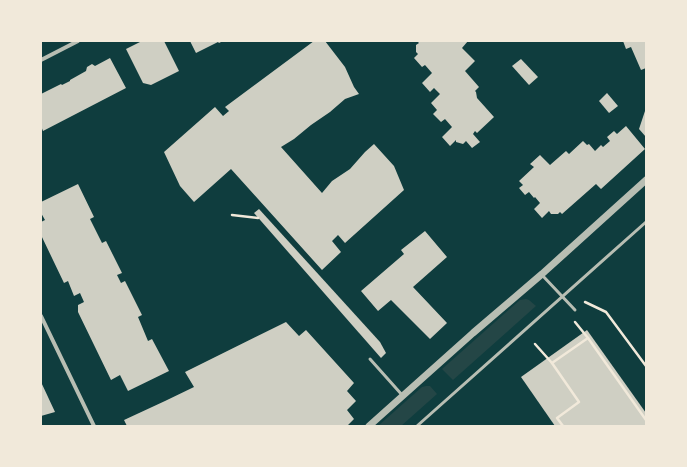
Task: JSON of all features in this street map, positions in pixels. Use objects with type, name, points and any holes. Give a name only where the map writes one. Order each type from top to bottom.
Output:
[{"type":"street","points":[[41,60],[78,41]]},
{"type":"street","points":[[369,426],[473,333],[542,274],[646,180]]},
{"type":"street","points":[[41,316],[94,426]]},
{"type":"lane","points":[[417,426],[646,222]]},
{"type":"lane","points":[[542,274],[575,310]]},
{"type":"lane","points":[[370,359],[403,396]]},
{"type":"path","points":[[232,215],[258,218]]},
{"type":"path","points":[[584,302],[606,312],[646,366]]},
{"type":"path","points":[[583,332],[646,420]]},
{"type":"path","points":[[552,363],[588,338]]},
{"type":"path","points":[[535,344],[552,363],[579,402],[557,418],[562,426]]},
{"type":"shaded area","points":[[526,299],[536,306],[453,380],[442,369],[520,300]]},
{"type":"shaded area","points":[[430,386],[437,394],[401,426],[378,426],[422,387]]},
{"type":"building","points":[[142,41],[164,41],[179,71],[151,85],[143,83],[126,49]]},
{"type":"building","points":[[190,41],[223,41],[196,53]]},
{"type":"building","points":[[314,41],[325,41],[345,67],[354,87],[359,94],[345,99],[294,139],[281,147],[322,193],[332,181],[350,169],[374,144],[394,166],[404,190],[345,243],[338,235],[332,241],[341,252],[322,270],[231,169],[194,202],[180,186],[164,152],[215,107],[223,116],[229,111],[225,107]]},
{"type":"building","points":[[417,41],[468,41],[462,48],[475,61],[465,71],[479,87],[475,91],[477,98],[494,117],[477,133],[475,131],[473,134],[480,142],[472,148],[466,141],[463,144],[456,142],[456,140],[450,146],[442,137],[452,127],[445,119],[441,122],[433,114],[437,110],[431,103],[440,94],[434,88],[430,92],[422,83],[432,73],[425,65],[422,67],[414,58],[418,54],[416,52],[416,45],[419,43]]},
{"type":"building","points":[[623,41],[646,41],[646,68],[641,70],[631,47],[626,49]]},
{"type":"building","points":[[110,58],[126,88],[43,131],[41,126],[41,94],[70,81],[86,71],[87,67],[92,64],[95,66]]},
{"type":"building","points":[[521,59],[538,77],[529,85],[512,66]]},
{"type":"building","points":[[607,93],[618,106],[609,113],[599,101]]},
{"type":"building","points":[[646,108],[646,137],[639,129]]},
{"type":"building","points":[[626,126],[645,149],[601,189],[596,184],[562,214],[560,212],[558,214],[551,214],[549,211],[542,218],[534,209],[540,203],[529,192],[525,195],[519,188],[523,185],[519,181],[534,167],[530,164],[540,155],[550,165],[566,151],[569,154],[583,141],[587,145],[589,144],[595,151],[601,145],[603,147],[610,141],[607,137],[614,131],[617,134]]},
{"type":"building","points":[[78,184],[94,217],[90,219],[102,243],[106,241],[122,273],[117,275],[121,283],[125,281],[142,315],[138,317],[148,341],[152,339],[169,371],[128,391],[120,375],[111,380],[78,312],[78,305],[84,302],[80,293],[74,296],[68,281],[64,283],[41,235],[41,222],[45,220],[41,213],[41,202]]},
{"type":"building","points":[[259,209],[380,342],[386,353],[381,358],[254,213]]},
{"type":"building","points":[[425,231],[447,257],[413,287],[447,323],[430,339],[391,300],[378,311],[361,291],[404,254],[401,250]]},
{"type":"building","points":[[286,322],[299,336],[306,330],[354,383],[347,391],[356,401],[347,410],[354,419],[347,426],[127,426],[124,420],[194,387],[185,372]]},
{"type":"building","points":[[587,330],[646,413],[646,426],[555,426],[521,377]]},
{"type":"building","points":[[41,382],[55,412],[41,416]]}]
